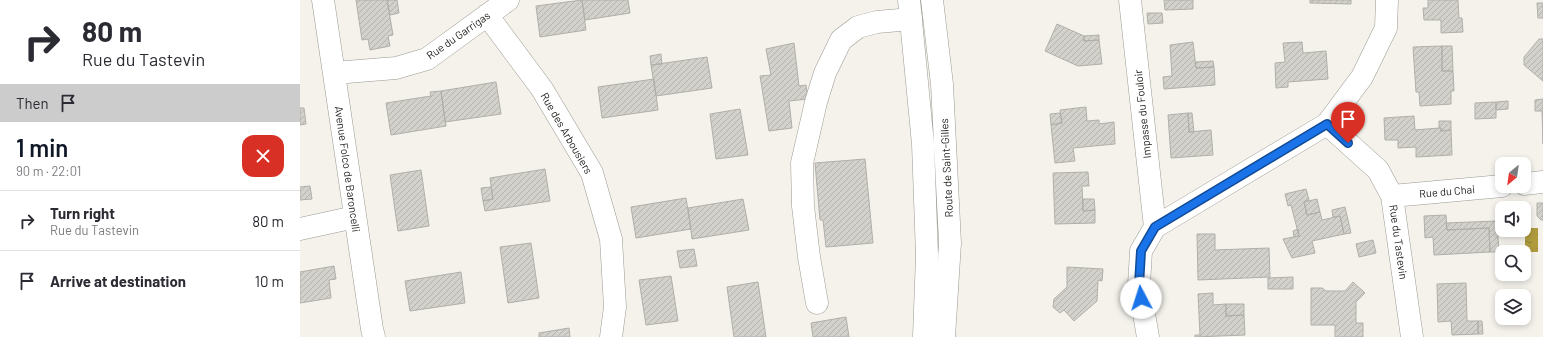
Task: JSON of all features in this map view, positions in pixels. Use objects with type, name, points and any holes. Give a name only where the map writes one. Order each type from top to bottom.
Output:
[{"type":"street","name":"Avenue Folco de Baroncelli","points":[[323,0],[374,337]]},
{"type":"street","name":"Rue du Garrigas","points":[[334,73],[396,68],[426,59],[508,0]]},
{"type":"street","name":"Route de Saint-Gilles","points":[[932,0],[942,84],[950,243],[944,337]]},
{"type":"street","name":"Impasse du Fouloir","points":[[1130,0],[1155,227]]},
{"type":"street","points":[[1148,337],[1139,285],[1141,251],[1155,227],[1327,124],[1362,78],[1386,28],[1387,0]]},
{"type":"street","name":"Route de Saint-Gilles","points":[[910,9],[923,144],[927,256],[924,337]]},
{"type":"street","points":[[817,303],[809,257],[803,206],[802,162],[816,102],[826,73],[841,40],[858,27],[877,22],[910,9],[922,18],[935,112],[944,129]]},
{"type":"street","name":"Rue des Arbousiers","points":[[487,15],[542,89],[592,173],[610,239],[615,307],[612,337]]},
{"type":"street","name":"Rue du Tastevin","points":[[1327,124],[1378,170],[1392,196],[1412,337]]},
{"type":"street","points":[[1531,183],[1543,182]]},
{"type":"street","name":"Rue du Chai","points":[[1392,196],[1495,187]]},
{"type":"street","points":[[300,229],[355,217]]},
{"type":"water","points":[[1531,228],[1538,228],[1538,252],[1531,252],[1531,245],[1525,245],[1525,237],[1531,237]]},
{"type":"building","points":[[356,0],[387,0],[393,35],[388,36],[390,46],[370,50],[368,39],[362,40]]},
{"type":"building","points":[[387,0],[397,0],[399,13],[390,15]]},
{"type":"building","points":[[582,0],[628,0],[630,13],[585,20]]},
{"type":"building","points":[[582,0],[586,30],[540,37],[536,6]]},
{"type":"building","points":[[1164,0],[1193,0],[1193,9],[1165,10]]},
{"type":"building","points":[[1310,0],[1351,0],[1351,4],[1310,3]]},
{"type":"building","points":[[1428,0],[1458,0],[1459,18],[1462,18],[1463,32],[1441,33],[1441,20],[1424,20],[1423,8],[1428,8]]},
{"type":"building","points":[[1537,3],[1543,3],[1543,18],[1538,18]]},
{"type":"building","points":[[1147,13],[1162,13],[1163,23],[1148,24]]},
{"type":"building","points":[[1057,24],[1084,36],[1084,41],[1099,40],[1102,64],[1078,66],[1045,51]]},
{"type":"building","points":[[1099,35],[1099,40],[1084,41],[1084,36]]},
{"type":"building","points":[[1539,39],[1543,39],[1543,81],[1524,65],[1524,57]]},
{"type":"building","points":[[1193,42],[1196,68],[1214,67],[1215,85],[1164,89],[1163,77],[1172,76],[1170,45]]},
{"type":"building","points":[[1302,42],[1303,53],[1326,51],[1328,79],[1288,82],[1288,87],[1276,88],[1275,63],[1285,62],[1283,43]]},
{"type":"building","points":[[794,43],[799,86],[806,85],[808,99],[789,101],[792,128],[769,131],[760,76],[771,75],[766,49]]},
{"type":"building","points":[[1442,46],[1442,71],[1453,71],[1454,91],[1451,91],[1451,104],[1420,106],[1419,92],[1416,92],[1413,47]]},
{"type":"building","points":[[1442,46],[1452,46],[1453,71],[1442,71]]},
{"type":"building","points":[[661,54],[662,64],[651,65],[650,56]]},
{"type":"building","points":[[707,57],[712,88],[656,96],[651,65]]},
{"type":"building","points":[[1213,61],[1214,67],[1196,68],[1195,62]]},
{"type":"building","points":[[654,79],[658,110],[602,118],[598,87]]},
{"type":"building","points":[[496,82],[501,114],[445,122],[441,91]]},
{"type":"building","points":[[441,91],[446,126],[391,135],[386,103],[431,96],[430,92]]},
{"type":"building","points":[[1543,99],[1543,144],[1542,111],[1535,111],[1535,100]]},
{"type":"building","points":[[1508,101],[1508,109],[1496,110],[1496,102]]},
{"type":"building","points":[[1496,102],[1496,118],[1475,119],[1475,103]]},
{"type":"building","points":[[1086,107],[1087,121],[1099,120],[1099,124],[1114,122],[1115,144],[1073,148],[1075,161],[1055,163],[1051,125],[1062,123],[1060,110]]},
{"type":"building","points":[[300,108],[304,108],[306,124],[300,125]]},
{"type":"building","points":[[740,109],[748,155],[716,159],[710,114]]},
{"type":"building","points":[[1060,113],[1062,123],[1051,125],[1050,114]]},
{"type":"building","points":[[1188,113],[1189,132],[1211,130],[1213,155],[1171,158],[1168,115]]},
{"type":"building","points":[[1188,113],[1192,113],[1194,132],[1189,132]]},
{"type":"building","points":[[1414,116],[1415,130],[1441,128],[1441,131],[1451,130],[1452,155],[1416,157],[1416,147],[1398,148],[1398,140],[1385,140],[1384,118]]},
{"type":"building","points":[[1439,121],[1451,121],[1451,130],[1441,131],[1441,128],[1439,128]]},
{"type":"building","points":[[865,159],[873,243],[826,247],[823,220],[820,220],[815,163]]},
{"type":"building","points":[[545,169],[550,201],[485,211],[483,201],[493,199],[490,178]]},
{"type":"building","points":[[421,170],[429,226],[398,231],[390,175]]},
{"type":"building","points":[[1088,172],[1089,186],[1082,186],[1083,211],[1095,210],[1095,223],[1055,224],[1053,173]]},
{"type":"building","points":[[310,186],[312,199],[300,200],[300,187]]},
{"type":"building","points":[[491,187],[493,199],[483,201],[481,188]]},
{"type":"building","points":[[1306,189],[1309,200],[1304,202],[1307,215],[1320,212],[1322,220],[1340,216],[1344,234],[1312,241],[1315,253],[1292,258],[1283,239],[1299,236],[1291,205],[1288,206],[1285,194]]},
{"type":"building","points":[[686,198],[691,229],[636,238],[631,207]]},
{"type":"building","points":[[743,199],[749,230],[692,239],[688,208]]},
{"type":"building","points":[[1083,199],[1094,199],[1095,210],[1083,211]]},
{"type":"building","points":[[1317,199],[1320,212],[1307,215],[1304,202]]},
{"type":"building","points":[[1537,203],[1543,203],[1543,220],[1537,216]]},
{"type":"building","points":[[1345,207],[1351,233],[1344,234],[1340,216],[1333,217],[1332,210]]},
{"type":"building","points":[[1446,215],[1447,230],[1489,228],[1490,252],[1434,255],[1433,237],[1425,238],[1424,216]]},
{"type":"building","points":[[1495,221],[1495,237],[1498,237],[1499,245],[1495,245],[1495,252],[1490,252],[1489,228],[1447,230],[1446,223]]},
{"type":"building","points":[[1298,229],[1299,236],[1294,237],[1293,231]]},
{"type":"building","points":[[1197,234],[1215,234],[1215,250],[1269,248],[1270,277],[1198,280]]},
{"type":"building","points":[[1373,240],[1376,253],[1359,257],[1356,244]]},
{"type":"building","points":[[531,243],[539,298],[508,303],[500,247]]},
{"type":"building","points":[[694,249],[697,266],[680,268],[677,251]]},
{"type":"building","points":[[334,266],[336,279],[329,280],[331,298],[300,303],[300,272]]},
{"type":"building","points":[[1067,267],[1103,269],[1102,281],[1098,280],[1097,301],[1074,321],[1064,310],[1060,313],[1053,307],[1054,299],[1067,287]]},
{"type":"building","points":[[461,272],[465,303],[410,311],[405,281]]},
{"type":"building","points":[[671,276],[678,321],[646,325],[639,280]]},
{"type":"building","points":[[1293,277],[1293,289],[1268,289],[1268,278]]},
{"type":"building","points":[[758,282],[766,337],[734,337],[727,287]]},
{"type":"building","points":[[1353,282],[1365,293],[1356,302],[1356,323],[1363,323],[1363,337],[1335,337],[1335,325],[1311,325],[1311,288],[1322,288],[1326,291],[1345,291]]},
{"type":"building","points":[[1466,283],[1467,321],[1478,321],[1478,334],[1452,335],[1451,321],[1438,322],[1437,284]]},
{"type":"building","points":[[1213,293],[1213,305],[1226,304],[1226,316],[1244,315],[1245,335],[1195,337],[1195,335],[1200,335],[1198,294]]},
{"type":"building","points":[[1226,304],[1244,304],[1244,315],[1226,316]]},
{"type":"building","points":[[846,317],[849,337],[813,337],[811,323]]},
{"type":"building","points":[[1478,321],[1482,321],[1483,334],[1478,334]]},
{"type":"building","points":[[569,328],[570,337],[539,337],[539,333]]},
{"type":"route","points":[[1141,298],[1139,285],[1141,251],[1155,227],[1327,124],[1348,143]]}]
